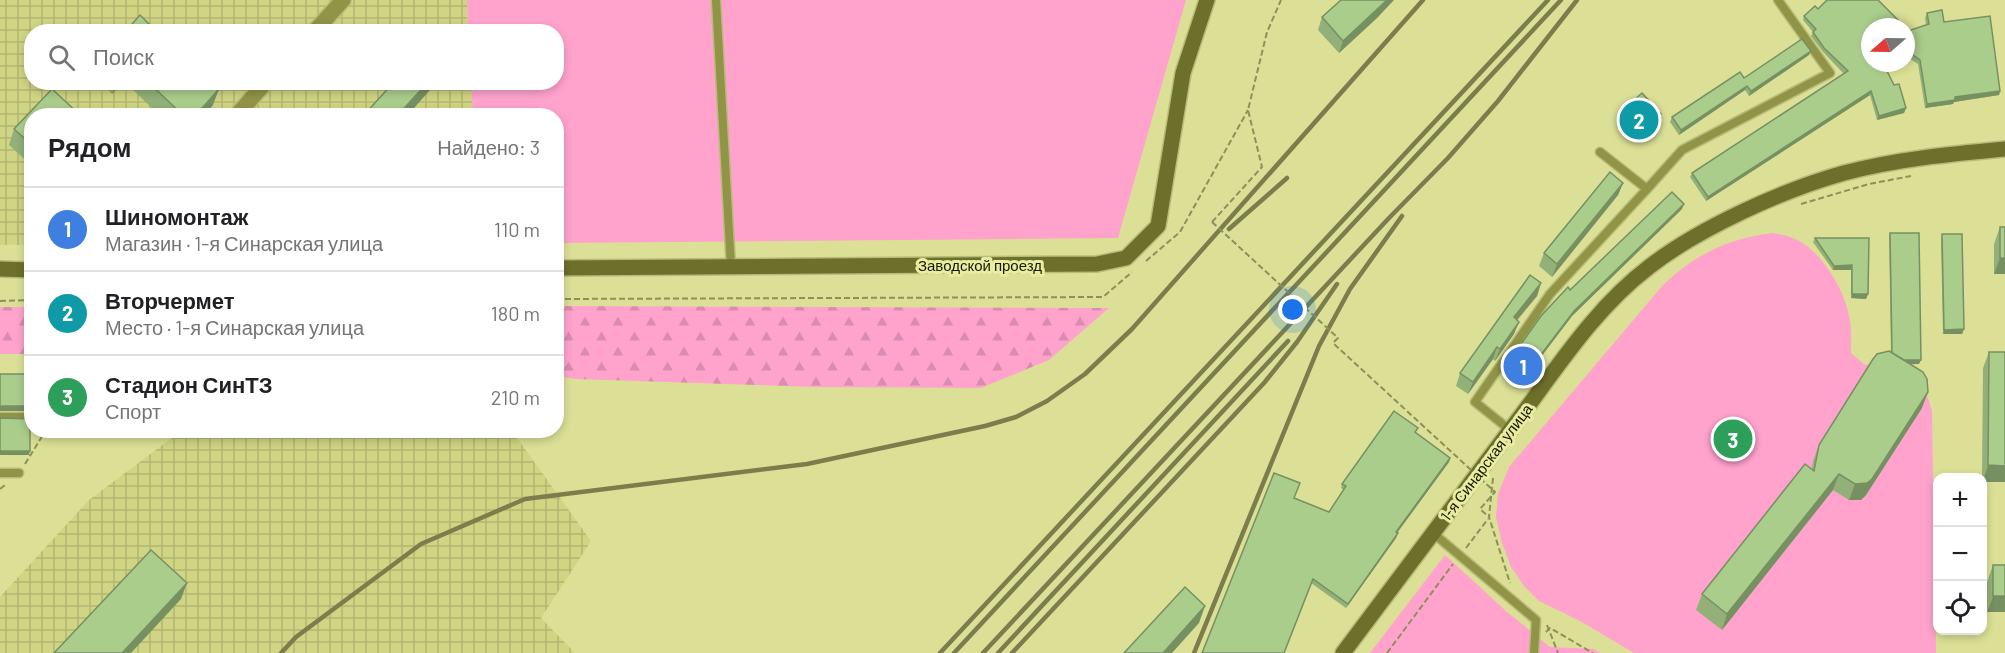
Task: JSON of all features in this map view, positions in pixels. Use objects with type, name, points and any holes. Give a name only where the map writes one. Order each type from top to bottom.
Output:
[{"type":"street","points":[[321,24],[343,0]]},
{"type":"street","name":"Заводской проезд","points":[[564,268],[1097,264],[1126,258],[1158,226],[1183,74],[1208,0]]},
{"type":"street","points":[[243,108],[259,90]]},
{"type":"street","name":"1-я Синарская улица","points":[[1343,653],[1510,430],[1611,300],[1649,267],[1690,239],[1802,187],[1843,174],[1927,157],[2005,149]]},
{"type":"street","points":[[0,269],[24,270]]},
{"type":"lane","points":[[716,0],[731,267]]},
{"type":"lane","points":[[1510,430],[1475,402],[1550,294],[1683,150],[1830,73],[1778,0]]},
{"type":"lane","points":[[1600,152],[1647,189]]},
{"type":"lane","points":[[0,417],[24,417]]},
{"type":"lane","points":[[0,473],[19,473]]},
{"type":"lane","points":[[1433,533],[1536,620],[1533,653]]},
{"type":"path","points":[[1281,0],[1267,32],[1248,110],[1262,167],[1212,222],[1338,338],[1333,343],[1495,492],[1480,509],[1489,517]]},
{"type":"path","points":[[1797,205],[1869,184],[1915,175]]},
{"type":"path","points":[[0,301],[24,300]]},
{"type":"path","points":[[0,489],[19,473],[41,438]]},
{"type":"path","points":[[1493,476],[1489,517],[1510,585]]},
{"type":"path","points":[[1461,554],[1489,517]]},
{"type":"path","points":[[1387,653],[1455,563]]},
{"type":"path","points":[[1542,620],[1550,628],[1593,653]]},
{"type":"path","points":[[1550,628],[1558,653]]},
{"type":"shaded area","points":[[0,0],[467,0],[468,24],[24,24],[24,90],[471,90],[473,108],[24,108],[24,245],[0,245]]},
{"type":"shaded area","points":[[172,438],[517,438],[591,541],[541,618],[575,653],[0,653],[0,597],[89,500]]},
{"type":"green space","points":[[467,0],[1186,0],[1118,238],[564,243],[564,108],[473,108],[471,90],[564,90],[564,24],[468,24]]},
{"type":"green space","points":[[1772,233],[1788,236],[1811,249],[1828,269],[1842,293],[1851,325],[1851,353],[1865,365],[1879,363],[1925,389],[1932,411],[1933,635],[1936,635],[1936,653],[1634,653],[1580,621],[1539,601],[1524,586],[1511,567],[1496,517],[1498,494],[1509,467],[1663,285],[1675,274],[1713,250]]},
{"type":"green space","points":[[564,306],[1109,308],[1049,360],[981,388],[813,387],[564,377]]},
{"type":"green space","points":[[0,307],[24,307],[24,354],[0,354]]},
{"type":"green space","points":[[1445,555],[1506,611],[1550,647],[1594,649],[1600,653],[1370,653]]},
{"type":"building","points":[[1341,0],[1387,0],[1343,41],[1322,17]]},
{"type":"building","points":[[1827,0],[1878,0],[1896,18],[1861,18],[1861,72],[1888,72],[1894,85],[1899,84],[1906,108],[1879,116],[1871,91],[1708,197],[1692,173],[1848,71],[1824,48],[1813,32],[1816,29],[1804,16],[1815,6],[1818,9]]},
{"type":"building","points":[[1942,10],[1944,22],[1990,16],[2000,91],[1955,97],[1955,100],[1927,104],[1920,60],[1915,56],[1915,29],[1929,24],[1927,13]]},
{"type":"building","points":[[140,15],[149,24],[132,24]]},
{"type":"building","points":[[1802,39],[1811,51],[1751,91],[1747,86],[1681,130],[1672,117],[1740,72],[1744,78]]},
{"type":"building","points":[[53,90],[72,108],[34,108]]},
{"type":"building","points":[[156,90],[218,90],[202,108],[176,108]]},
{"type":"building","points":[[387,90],[421,90],[404,108],[370,108]]},
{"type":"building","points":[[1642,93],[1661,114],[1642,131],[1623,110]]},
{"type":"building","points":[[24,118],[24,138],[14,129]]},
{"type":"building","points":[[1610,172],[1623,183],[1557,264],[1544,253]]},
{"type":"building","points":[[1672,192],[1684,204],[1574,311],[1524,377],[1507,364],[1541,316],[1568,287],[1570,290]]},
{"type":"building","points":[[2000,227],[2005,227],[2005,258],[2000,258]]},
{"type":"building","points":[[1890,233],[1919,233],[1921,360],[1904,360],[1892,353]]},
{"type":"building","points":[[1942,234],[1962,234],[1964,329],[1944,330]]},
{"type":"building","points":[[1815,238],[1869,238],[1868,294],[1852,294],[1852,265],[1834,266]]},
{"type":"building","points":[[1530,275],[1541,283],[1514,317],[1519,322],[1500,349],[1497,347],[1473,382],[1460,373]]},
{"type":"building","points":[[1889,351],[1923,372],[1927,379],[1928,392],[1872,479],[1867,483],[1855,484],[1839,474],[1727,614],[1702,594],[1805,464],[1814,471],[1819,445],[1873,359],[1877,354]]},
{"type":"building","points":[[1989,352],[2005,352],[2005,466],[1988,465]]},
{"type":"building","points":[[0,374],[24,374],[24,406],[0,407]]},
{"type":"building","points":[[1394,411],[1418,428],[1415,432],[1450,458],[1396,532],[1398,533],[1348,604],[1313,579],[1284,653],[1202,653],[1274,473],[1300,483],[1294,498],[1329,512],[1346,486],[1342,484]]},
{"type":"building","points":[[0,418],[24,419],[24,438],[30,438],[30,451],[0,451]]},
{"type":"building","points":[[151,550],[187,583],[122,653],[54,653]]},
{"type":"building","points":[[1993,565],[2005,565],[2005,596],[1993,596]]},
{"type":"building","points":[[1185,587],[1205,606],[1163,653],[1124,653]]},
{"type":"railway","points":[[281,653],[296,637],[421,544],[525,499],[807,464],[985,426],[1016,417],[1047,401],[1085,374],[1132,329],[1423,0]]},
{"type":"railway","points":[[940,653],[1548,0]]},
{"type":"railway","points":[[954,653],[1561,0]]},
{"type":"railway","points":[[983,653],[1389,218],[1448,158],[1498,101],[1577,0]]},
{"type":"railway","points":[[1229,229],[1287,178]]},
{"type":"railway","points":[[1194,653],[1319,346],[1350,289],[1402,216]]},
{"type":"railway","points":[[1012,653],[1264,383],[1297,342],[1337,284]]},
{"type":"railway","points":[[998,653],[1288,341]]},
{"type":"place","name":"Вторчермет","points":[[1639,120]]},
{"type":"place","name":"Шиномонтаж","points":[[1523,366]]},
{"type":"place","name":"Стадион СинТЗ","points":[[1733,439]]}]
